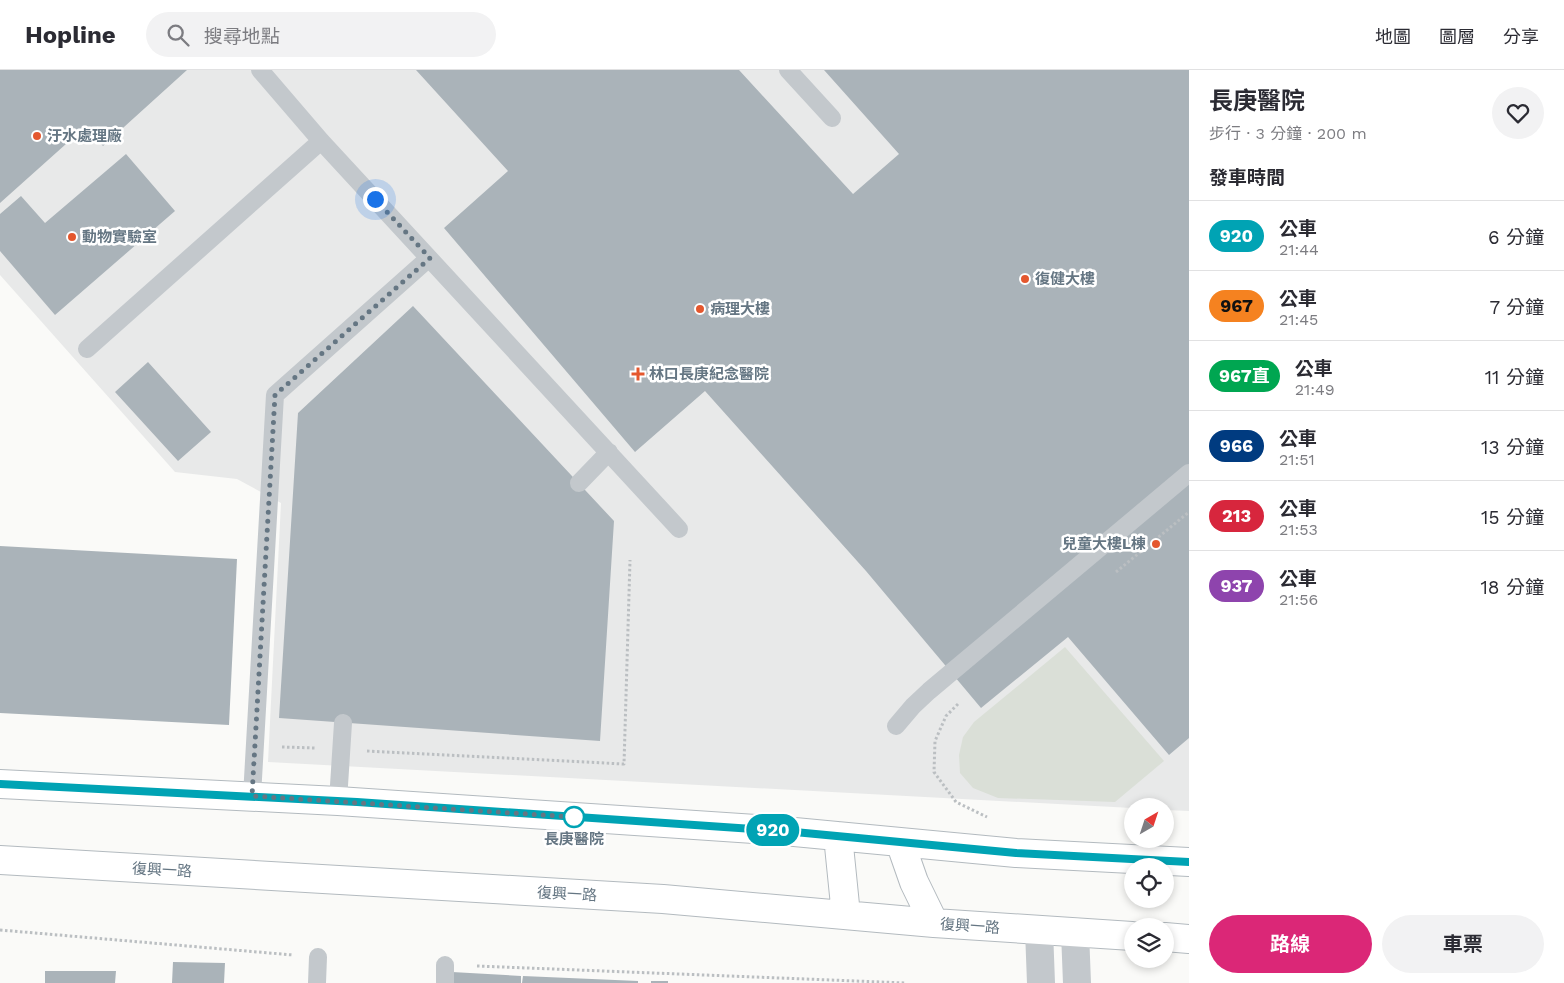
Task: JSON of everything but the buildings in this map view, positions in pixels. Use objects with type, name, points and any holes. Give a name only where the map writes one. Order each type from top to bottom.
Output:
[{"type":"main road","points":[[0,784],[338,801],[749,828],[1016,853],[1189,862]]},
{"type":"main road","points":[[838,836],[846,916]]},
{"type":"main road","points":[[900,842],[914,882],[934,923]]},
{"type":"main road","name":"復興一路","points":[[0,860],[663,900],[934,923],[1124,935]]},
{"type":"main road","points":[[1174,938],[1189,939]]},
{"type":"street","points":[[1038,930],[1041,983]]},
{"type":"street","points":[[1075,932],[1077,983]]},
{"type":"lane","points":[[260,70],[321,141],[679,529]]},
{"type":"lane","points":[[788,70],[832,118]]},
{"type":"lane","points":[[87,349],[321,141]]},
{"type":"lane","points":[[252,796],[275,395],[430,258]]},
{"type":"lane","points":[[579,483],[609,452]]},
{"type":"lane","points":[[896,726],[929,691],[1189,473]]},
{"type":"lane","points":[[338,801],[343,723]]},
{"type":"lane","points":[[317,983],[318,957]]},
{"type":"lane","points":[[445,983],[446,965]]},
{"type":"path","points":[[1114,574],[1189,512]]},
{"type":"path","points":[[255,746],[624,764],[630,560]]},
{"type":"path","points":[[959,704],[946,716],[935,742],[934,772],[956,802],[992,819]]},
{"type":"path","points":[[0,930],[318,957]]},
{"type":"path","points":[[477,966],[906,983]]},
{"type":"shaded area","name":"林口長庚紀念醫院","points":[[0,70],[1189,70],[1189,811],[1174,810],[1174,798],[1124,798],[1124,808],[268,762],[281,503],[237,479],[175,472],[0,275]]},
{"type":"shaded area","points":[[1065,647],[1164,761],[1115,802],[998,798],[973,788],[960,773],[959,755],[963,737],[974,722]]},
{"type":"bus line","name":"920","points":[[0,784],[357,802],[784,831],[1016,853],[1189,862]]},
{"type":"place","name":"汙水處理廠","points":[[37,136]]},
{"type":"place","name":"動物實驗室","points":[[72,237]]},
{"type":"place","name":"復健大樓","points":[[1025,279]]},
{"type":"place","name":"病理大樓","points":[[700,309]]},
{"type":"place","name":"林口長庚紀念醫院","points":[[638,374]]},
{"type":"place","name":"兒童大樓L棟","points":[[1156,544]]},
{"type":"place","name":"長庚醫院","points":[[574,817]]},
{"type":"route","points":[[375,199],[430,258],[275,395],[252,796],[574,817]]}]
